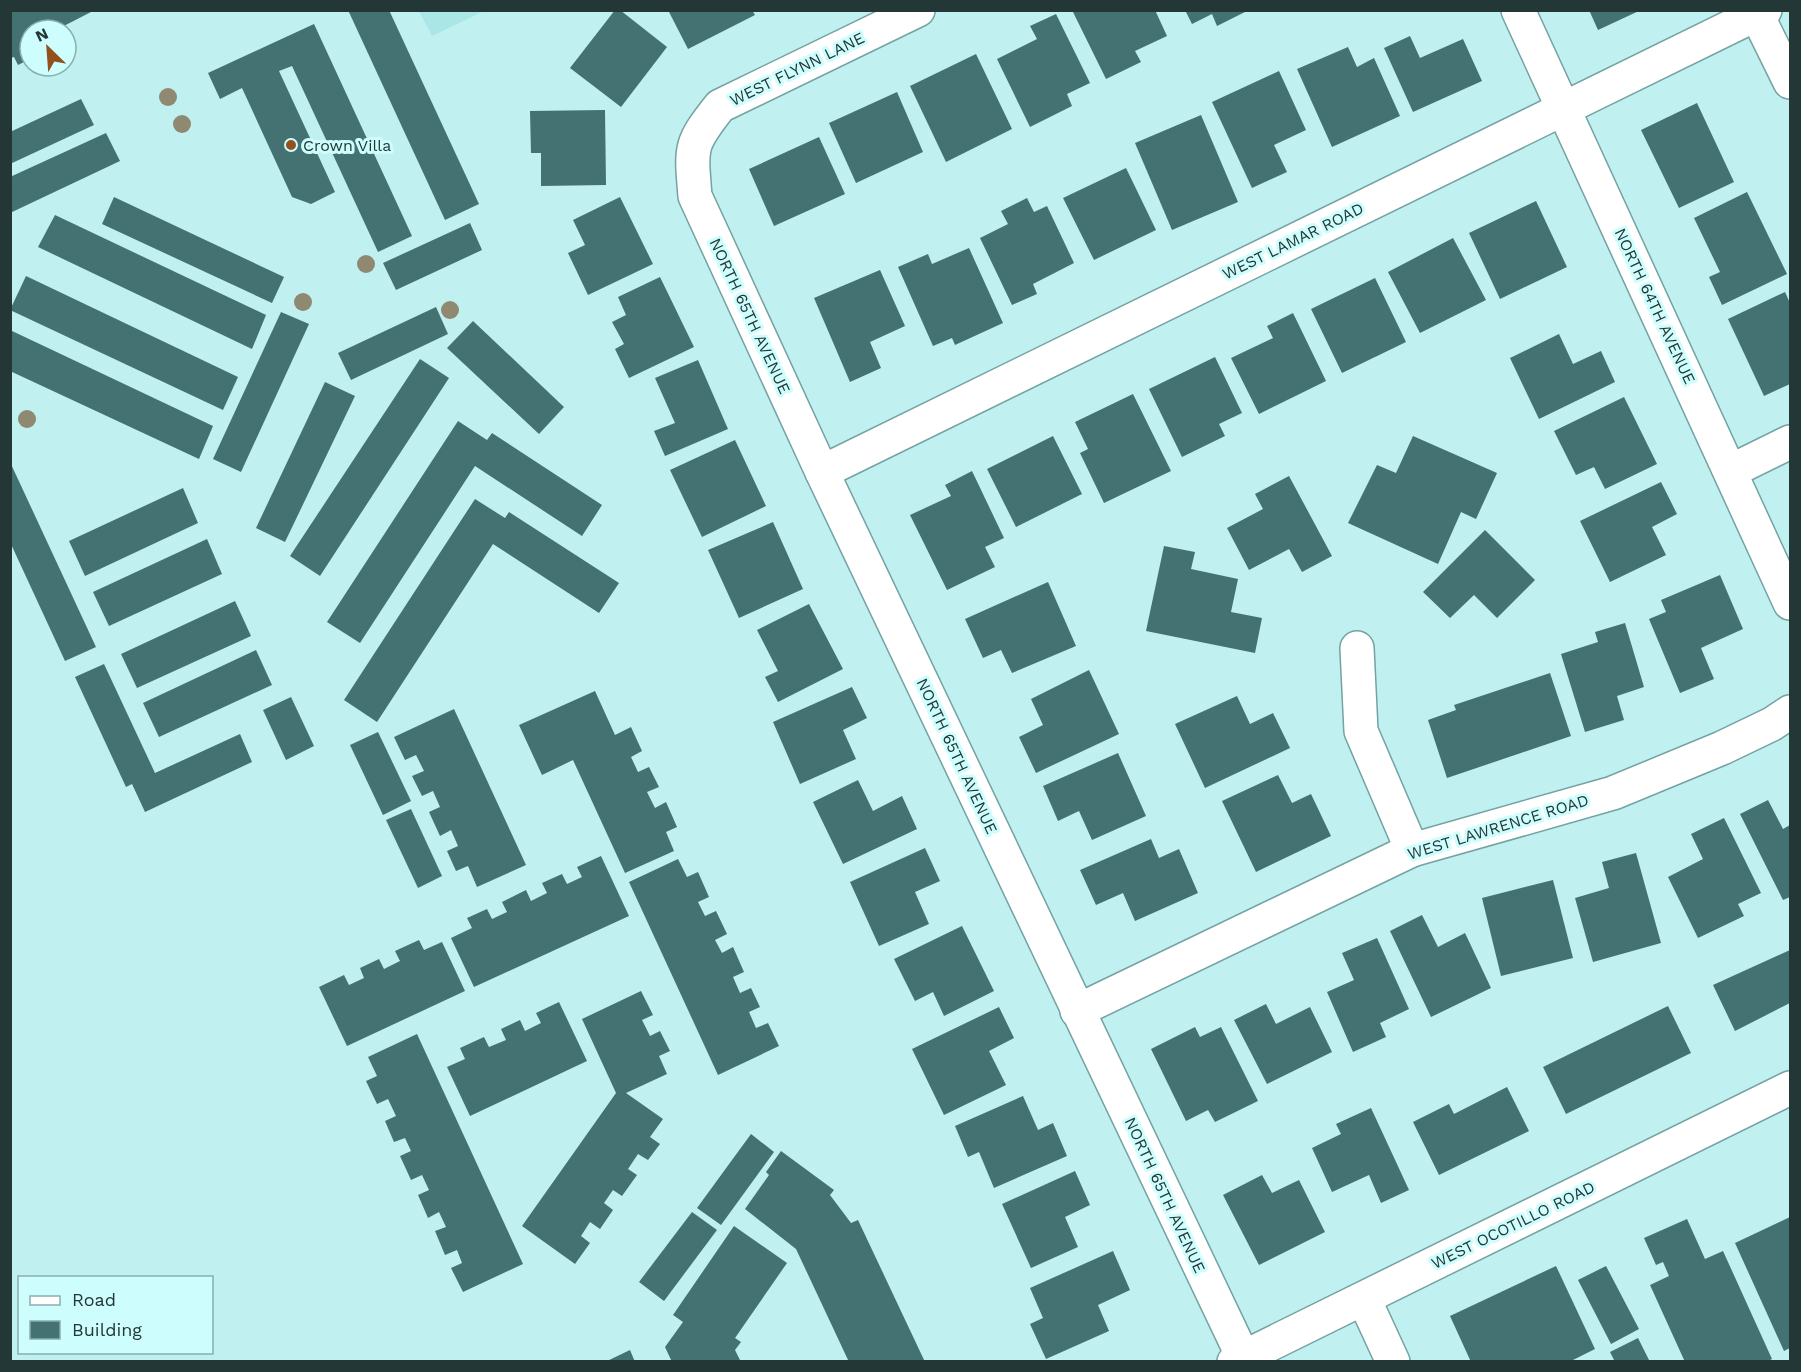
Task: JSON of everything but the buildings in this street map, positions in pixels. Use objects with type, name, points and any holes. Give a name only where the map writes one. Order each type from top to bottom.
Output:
[{"type":"street","name":"WEST FLYNN LANE","points":[[692,148],[700,131],[720,106],[918,10]]},
{"type":"street","name":"NORTH 64TH AVENUE","points":[[1518,10],[1791,603]]},
{"type":"street","name":"WEST LAMAR ROAD","points":[[822,471],[1761,13]]},
{"type":"street","points":[[1761,13],[1791,82]]},
{"type":"street","name":"NORTH 65TH AVENUE","points":[[692,148],[695,196],[1238,1359]]},
{"type":"street","points":[[1731,471],[1791,442]]},
{"type":"street","points":[[1357,648],[1361,731],[1412,850]]},
{"type":"street","name":"WEST LAWRENCE ROAD","points":[[1077,1011],[1412,850],[1612,793],[1722,748],[1772,724],[1791,712]]},
{"type":"street","name":"WEST OCOTILLO ROAD","points":[[1238,1359],[1791,1088]]},
{"type":"street","points":[[1364,1299],[1393,1362]]},
{"type":"shaded area","points":[[419,11],[484,11],[432,36]]},
{"type":"place","name":"Crown Villa","points":[[291,145]]}]
